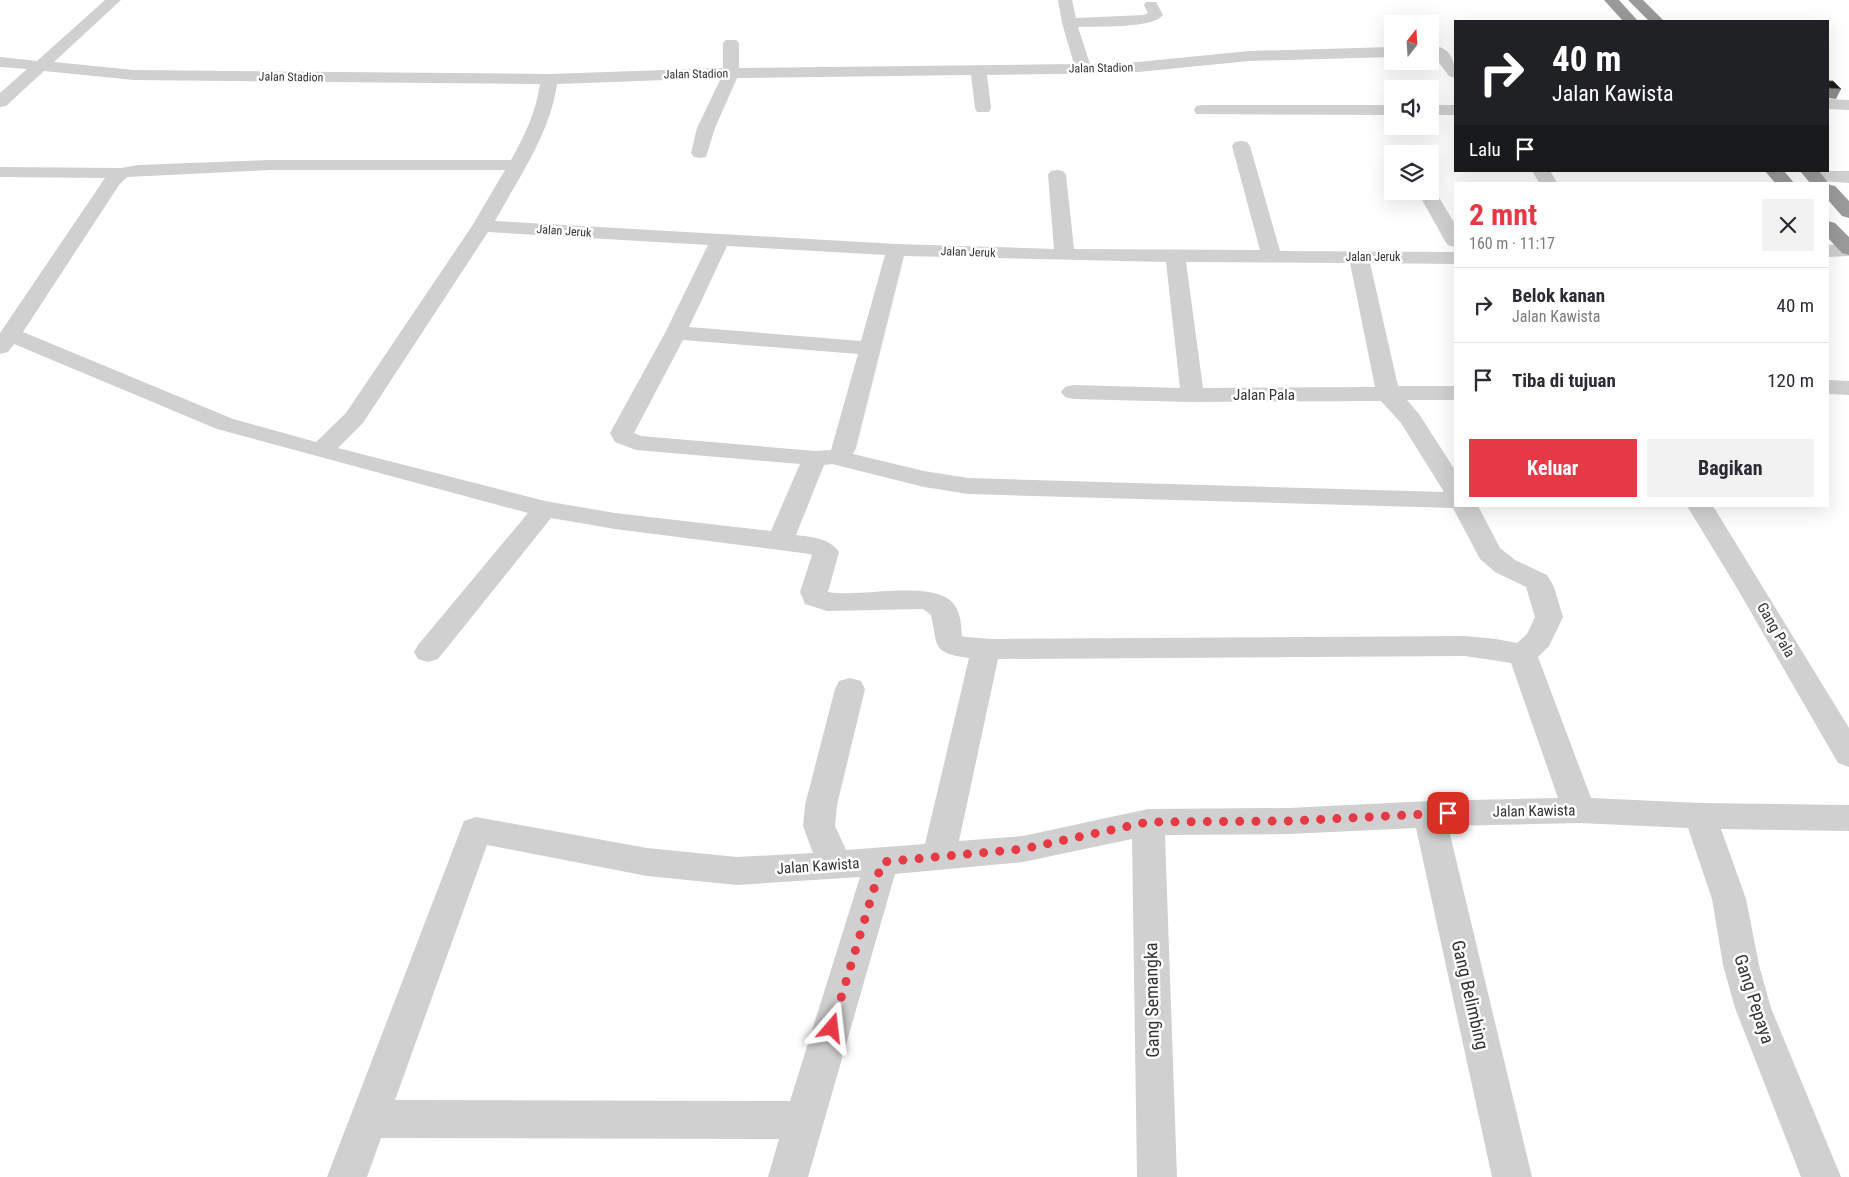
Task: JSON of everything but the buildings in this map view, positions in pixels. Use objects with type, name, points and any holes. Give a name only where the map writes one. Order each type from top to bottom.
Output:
[{"type":"highway","points":[[1611,0],[1630,20]]},
{"type":"highway","points":[[1635,0],[1657,20]]},
{"type":"highway","points":[[1775,172],[1784,182]]},
{"type":"highway","points":[[1829,191],[1849,212]]},
{"type":"highway","points":[[1829,228],[1849,249]]},
{"type":"street","points":[[0,102],[114,0]]},
{"type":"street","points":[[1065,0],[1083,68]]},
{"type":"street","points":[[1070,23],[1147,18],[1156,15],[1151,5]]},
{"type":"street","points":[[700,153],[706,128],[731,73],[731,43]]},
{"type":"street","name":"Jalan Stadion","points":[[0,62],[134,75],[549,79],[731,73],[979,71],[1137,67],[1306,53],[1384,52]]},
{"type":"street","points":[[1441,52],[1454,72]]},
{"type":"street","points":[[979,71],[983,108]]},
{"type":"street","points":[[321,451],[355,418],[482,226],[535,134],[546,101],[549,79]]},
{"type":"street","points":[[1829,104],[1849,105]]},
{"type":"street","points":[[1202,110],[1384,110]]},
{"type":"street","points":[[1439,110],[1454,110]]},
{"type":"street","points":[[1241,146],[1272,256]]},
{"type":"street","points":[[0,172],[121,174],[138,170],[270,165],[517,165]]},
{"type":"street","points":[[121,174],[112,181],[5,341],[225,424],[545,509],[615,521],[817,547],[826,552],[814,592],[815,597],[821,600],[931,602],[944,609],[947,615],[948,637],[952,644],[965,647],[1465,646],[1496,649],[1523,655]]},
{"type":"street","points":[[1058,175],[1064,255]]},
{"type":"street","points":[[1815,177],[1849,177]]},
{"type":"street","points":[[1431,200],[1454,239]]},
{"type":"street","name":"Jalan Jeruk","points":[[482,226],[896,250],[1064,255],[1454,258]]},
{"type":"street","points":[[720,241],[676,333],[623,428],[622,433],[624,437],[636,443],[824,458],[924,479],[968,486],[1454,500]]},
{"type":"street","points":[[1829,251],[1849,249]]},
{"type":"street","points":[[824,458],[840,455],[844,448],[896,250]]},
{"type":"street","points":[[1175,256],[1192,395]]},
{"type":"street","points":[[1359,258],[1388,394],[1411,419],[1454,488]]},
{"type":"street","points":[[676,333],[870,348]]},
{"type":"street","points":[[1829,388],[1849,388]]},
{"type":"street","name":"Jalan Pala","points":[[1073,392],[1192,395],[1454,393]]},
{"type":"street","points":[[780,541],[824,458]]},
{"type":"street","points":[[1464,507],[1488,554],[1505,566],[1532,578],[1540,587],[1549,617],[1539,639],[1523,655]]},
{"type":"street","name":"Gang Pala","points":[[1701,507],[1751,588],[1849,755]]},
{"type":"street","points":[[428,652],[545,509]]},
{"type":"street","points":[[939,857],[986,648]]},
{"type":"street","points":[[1523,655],[1578,810]]},
{"type":"street","points":[[838,866],[819,826],[821,805],[850,689]]},
{"type":"street","name":"Jalan Kawista","points":[[370,1119],[476,830],[647,862],[737,872],[838,866],[1023,849],[1148,822],[1289,821],[1429,814],[1578,810],[1700,816],[1849,818]]},
{"type":"street","name":"Gang Belimbing","points":[[1429,814],[1512,1177]]},
{"type":"street","name":"Gang Pepaya","points":[[1700,816],[1730,899],[1741,965],[1753,1008],[1821,1177]]},
{"type":"street","name":"Gang Semangka","points":[[1148,822],[1157,1177]]},
{"type":"street","points":[[788,1177],[882,862]]},
{"type":"street","points":[[348,1177],[370,1119],[804,1120]]},
{"type":"route","points":[[832,1028],[882,862],[1023,849],[1148,822],[1289,821],[1448,813]]}]
